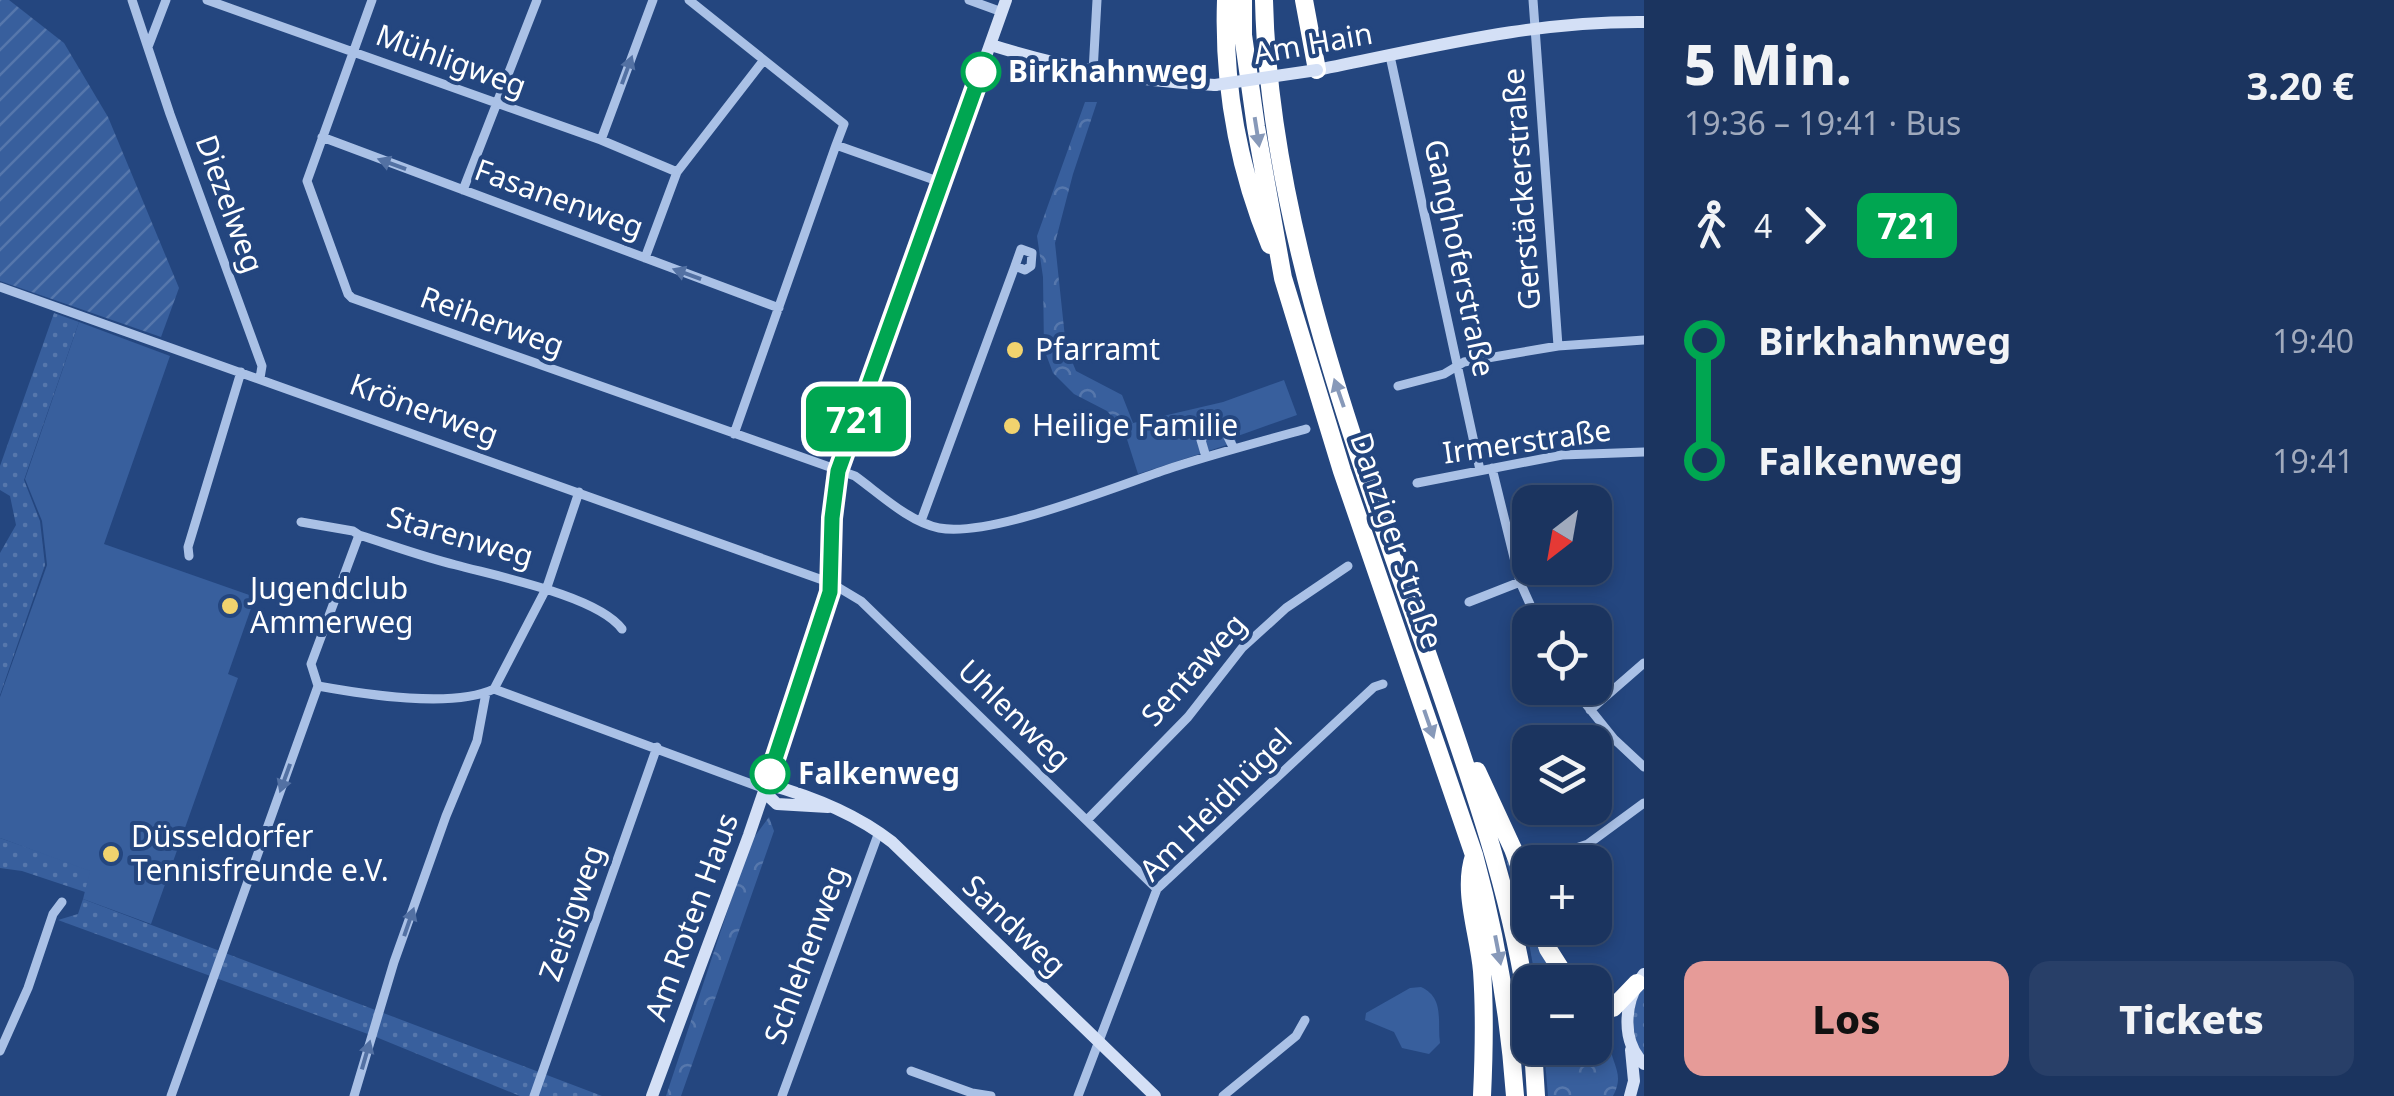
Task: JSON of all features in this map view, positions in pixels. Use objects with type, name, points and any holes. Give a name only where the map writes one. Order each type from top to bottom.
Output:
[{"type":"highway","points":[[1226,0],[1231,105],[1241,159],[1256,215],[1283,278]]},
{"type":"highway","name":"Danziger Straße","points":[[1243,0],[1243,35],[1256,127],[1283,278],[1342,471],[1474,855],[1498,948],[1516,1096]]},
{"type":"highway","name":"Danziger Straße","points":[[1264,0],[1274,114],[1286,184],[1332,374],[1461,750],[1521,965]]},
{"type":"highway","points":[[1304,0],[1317,70]]},
{"type":"highway","points":[[1461,750],[1476,769],[1512,853]]},
{"type":"highway","points":[[1474,855],[1467,876],[1482,968],[1482,1096]]},
{"type":"highway","points":[[1612,1008],[1641,979]]},
{"type":"highway","points":[[1534,1065],[1536,1096]]},
{"type":"street","name":"Diezelweg","points":[[132,0],[262,366],[260,378]]},
{"type":"street","points":[[148,46],[166,0]]},
{"type":"street","name":"Mühligweg","points":[[207,0],[234,5],[677,172]]},
{"type":"street","points":[[322,137],[372,0]]},
{"type":"street","points":[[463,190],[536,0]]},
{"type":"street","points":[[600,140],[653,0]]},
{"type":"street","points":[[689,0],[844,124],[734,434]]},
{"type":"street","points":[[969,0],[1004,6]]},
{"type":"street","points":[[1093,72],[1098,0]]},
{"type":"street","name":"Gerstäckerstraße","points":[[1533,0],[1558,346]]},
{"type":"street","name":"Am Roten Haus","points":[[652,1096],[766,788],[828,606],[838,471],[1004,6]]},
{"type":"street","name":"Am Hain","points":[[991,45],[1093,72],[1150,82],[1215,84],[1317,70],[1467,37],[1535,28],[1644,22]]},
{"type":"street","name":"Ganghoferstraße","points":[[1390,56],[1480,470]]},
{"type":"street","points":[[644,258],[677,172],[764,61]]},
{"type":"street","name":"Reiherweg","points":[[322,137],[307,182],[352,298],[855,476],[921,520]]},
{"type":"street","name":"Fasanenweg","points":[[322,137],[779,308]]},
{"type":"street","points":[[836,145],[943,183]]},
{"type":"street","points":[[1015,266],[921,520],[936,527],[959,529],[1013,520],[1206,457],[1306,430]]},
{"type":"street","name":"Krönerweg","points":[[0,287],[832,583]]},
{"type":"street","points":[[1398,386],[1444,374],[1464,362],[1558,346],[1644,340]]},
{"type":"street","points":[[189,556],[188,547],[241,372]]},
{"type":"street","points":[[1206,457],[1201,440],[1216,426],[1225,431],[1234,450]]},
{"type":"street","name":"Irmerstraße","points":[[1417,483],[1562,455],[1644,452]]},
{"type":"street","points":[[1492,468],[1512,549]]},
{"type":"street","points":[[354,1096],[394,962],[477,741],[490,691],[547,588],[579,492]]},
{"type":"street","name":"Starenweg","points":[[301,522],[354,531],[452,564],[547,588],[608,617],[622,629]]},
{"type":"street","name":"Starenweg","points":[[171,1096],[318,686],[311,664],[359,535]]},
{"type":"street","name":"Sentaweg","points":[[1087,820],[1188,717],[1242,648],[1286,608],[1348,566]]},
{"type":"street","name":"Uhlenweg","points":[[832,583],[861,601],[1157,889]]},
{"type":"street","points":[[1469,602],[1512,585]]},
{"type":"street","points":[[1590,710],[1644,662]]},
{"type":"street","name":"Am Heidhügel","points":[[1078,1096],[1157,889],[1374,687],[1383,684]]},
{"type":"street","points":[[318,686],[370,696],[426,699],[490,691],[657,747],[766,788],[778,804],[758,830],[749,835]]},
{"type":"street","points":[[1586,705],[1644,767]]},
{"type":"street","name":"Zeisigweg","points":[[534,1096],[657,747]]},
{"type":"street","name":"Sandweg","points":[[766,788],[815,798],[879,832],[1155,1096]]},
{"type":"street","points":[[1584,845],[1644,803]]},
{"type":"street","name":"Sandweg","points":[[778,804],[828,807]]},
{"type":"street","name":"Schlehenweg","points":[[782,1096],[879,832]]},
{"type":"street","points":[[0,1050],[62,902]]},
{"type":"street","points":[[1630,1096],[1634,1081],[1628,1020],[1641,979]]},
{"type":"street","points":[[1222,1096],[1296,1036],[1305,1020]]},
{"type":"street","points":[[1631,1048],[1644,1064]]},
{"type":"street","points":[[911,1071],[991,1096]]},
{"type":"green space","points":[[0,0],[9,0],[64,43],[108,117],[179,288],[161,337],[0,281]]},
{"type":"green space","points":[[1085,102],[1097,102],[1055,243],[1066,347],[1076,371],[1122,395],[1133,423],[1124,430],[1107,411],[1074,394],[1053,373],[1044,349],[1043,277],[1037,236]]},
{"type":"green space","points":[[54,313],[79,322],[24,480],[40,521],[45,565],[0,695],[0,553],[16,525],[10,496],[0,490],[0,466]]},
{"type":"green space","points":[[79,322],[170,356],[104,544],[255,597],[228,674],[238,678],[151,924],[83,899],[90,871],[0,838],[0,697],[47,565],[42,521],[25,479]]},
{"type":"green space","points":[[1284,380],[1297,415],[1235,437],[1236,442],[1138,474],[1124,430],[1133,423],[1223,402]]},
{"type":"green space","points":[[769,817],[774,831],[681,1096],[666,1096],[750,843]]},
{"type":"green space","points":[[0,838],[100,873],[91,894],[22,871],[0,868]]},
{"type":"green space","points":[[1510,856],[1512,880],[1506,860]]},
{"type":"green space","points":[[83,899],[602,1096],[520,1096],[376,1037],[58,920],[78,914]]},
{"type":"green space","points":[[1529,945],[1548,945],[1558,965],[1533,965]]},
{"type":"green space","points":[[1644,982],[1644,1059],[1634,1020]]},
{"type":"green space","points":[[1421,987],[1434,997],[1438,1011],[1440,1043],[1429,1054],[1402,1048],[1394,1032],[1365,1020],[1366,1013],[1410,988]]},
{"type":"green space","points":[[1612,1054],[1618,1077],[1613,1096],[1548,1096],[1545,1065],[1612,1065]]},
{"type":"bus line","name":"721","points":[[770,774],[828,606],[838,471],[981,72]]},
{"type":"place","name":"Birkhahnweg","points":[[981,72]]},
{"type":"place","name":"Pfarramt","points":[[1015,350]]},
{"type":"place","name":"Heilige Familie","points":[[1012,426]]},
{"type":"place","name":"Jugendclub Ammerweg","points":[[230,606]]},
{"type":"place","name":"Falkenweg","points":[[770,774]]},
{"type":"place","name":"Düsseldorfer Tennisfreunde e.V.","points":[[111,854]]}]
